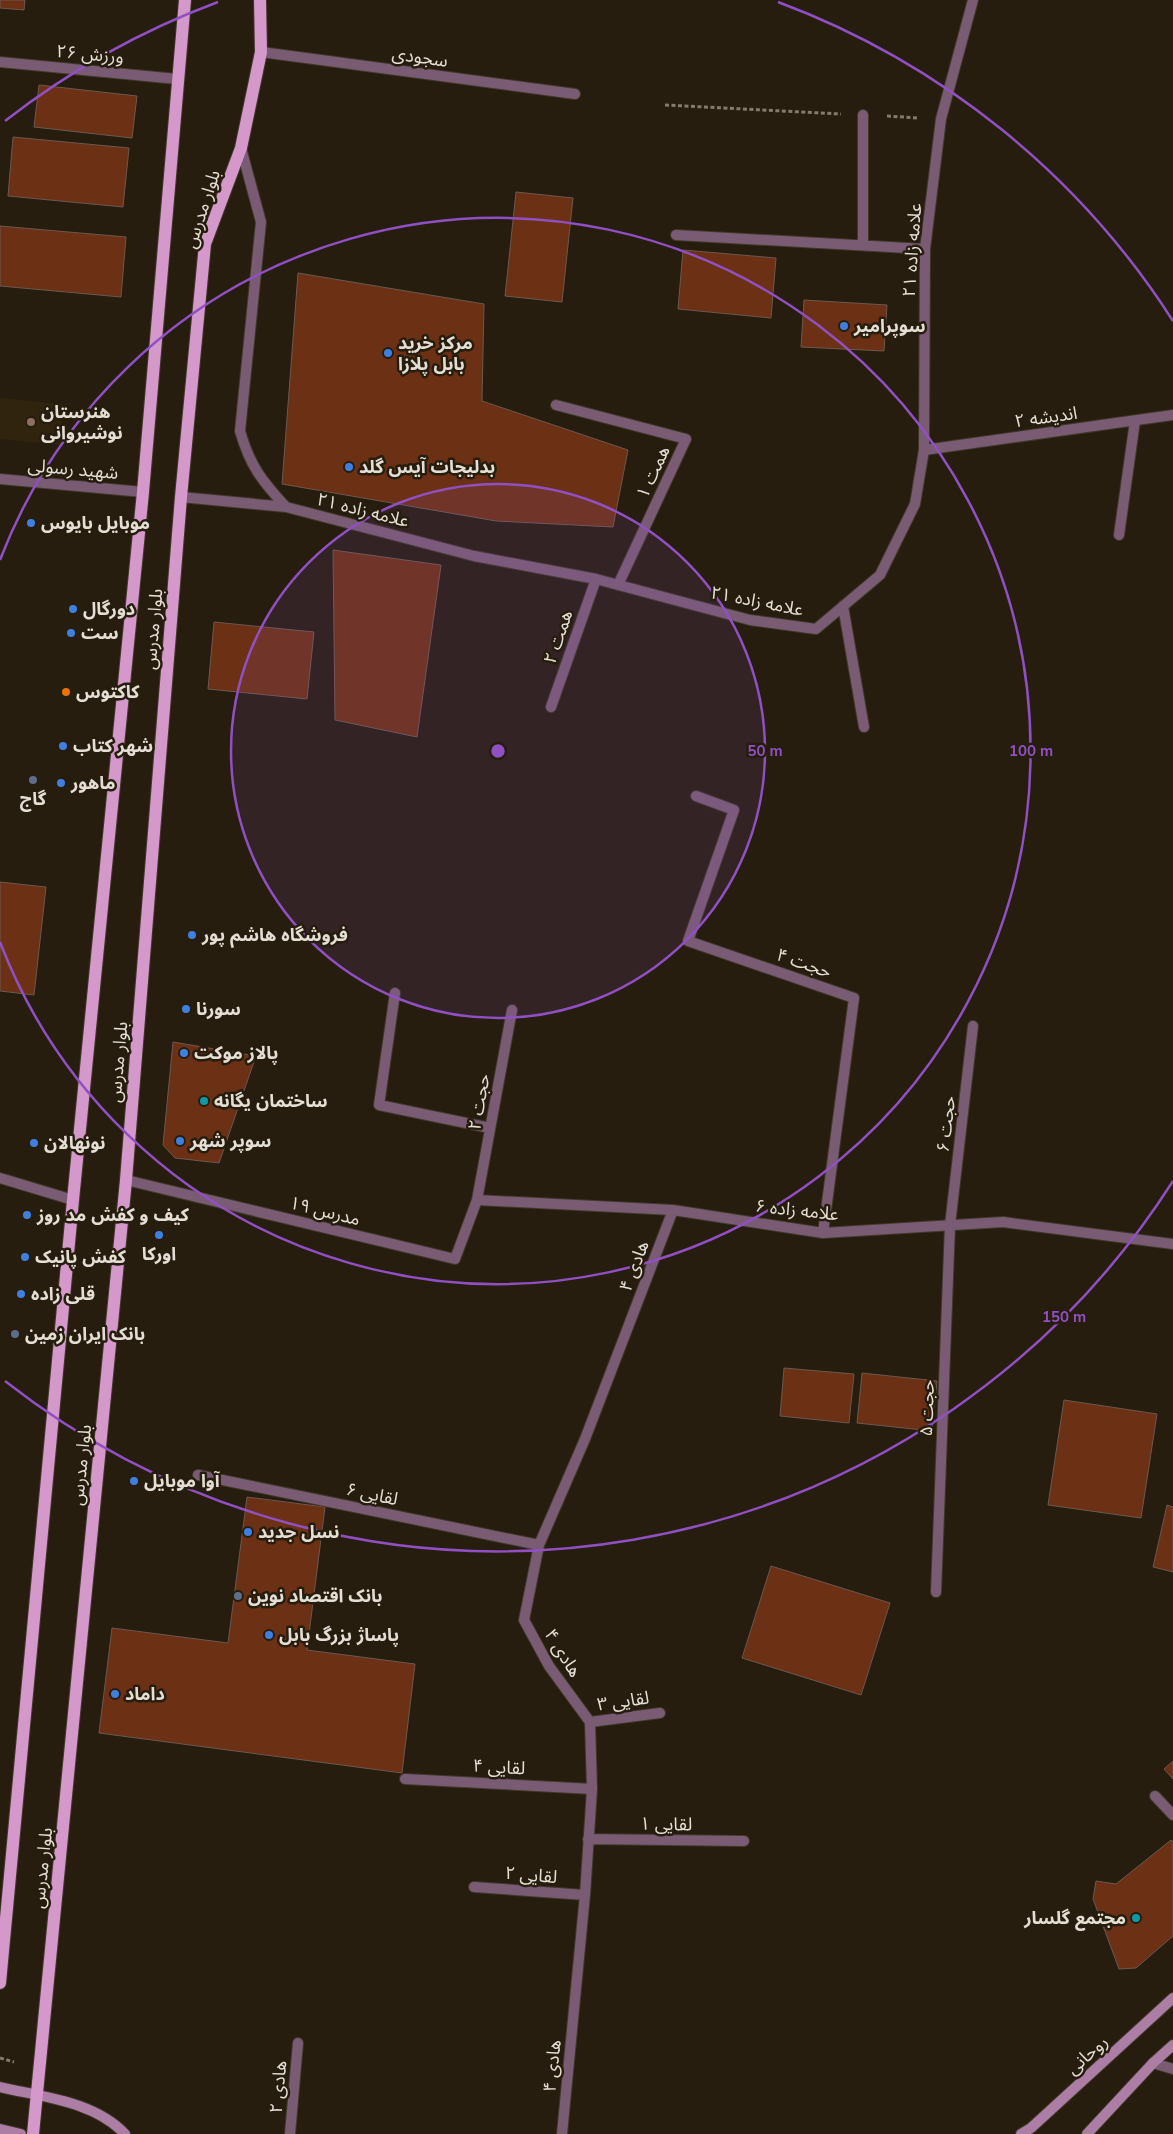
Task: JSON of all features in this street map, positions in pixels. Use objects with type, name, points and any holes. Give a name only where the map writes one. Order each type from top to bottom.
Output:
[{"type":"main road","name":"بلوار مدرس","points":[[0,1983],[73,1200],[143,492],[185,0]]},
{"type":"main road","name":"بلوار مدرس","points":[[34,2134],[126,1180],[181,497],[205,244],[241,148],[261,52],[260,0]]},
{"type":"main road","name":"روحانی","points":[[1021,2134],[1031,2128],[1173,1998]]},
{"type":"main road","points":[[1087,2134],[1153,2063],[1173,2045]]},
{"type":"main road","points":[[0,2087],[81,2106],[116,2124],[125,2134]]},
{"type":"main road","points":[[0,2129],[21,2134]]},
{"type":"street","name":"علامه زاده ۲۱","points":[[181,497],[286,507],[474,556],[596,579],[750,620],[816,629],[880,575],[916,504],[924,450],[926,249],[941,119],[973,0]]},
{"type":"street","name":"سجودی","points":[[261,52],[575,94]]},
{"type":"street","name":"ورزش ۲۶","points":[[0,62],[177,79]]},
{"type":"street","points":[[863,115],[863,246]]},
{"type":"street","points":[[241,148],[261,222],[240,432],[248,456],[263,482],[286,507]]},
{"type":"street","points":[[676,234],[926,249]]},
{"type":"street","name":"همت ۱","points":[[556,405],[686,439],[618,585]]},
{"type":"street","name":"اندیشه ۲","points":[[924,450],[1173,416]]},
{"type":"street","points":[[1119,535],[1135,422]]},
{"type":"street","name":"شهید رسولی","points":[[0,479],[143,492]]},
{"type":"street","name":"همت ۲","points":[[551,707],[596,579]]},
{"type":"street","points":[[843,606],[864,726]]},
{"type":"street","name":"حجت ۴","points":[[696,796],[734,810],[688,941],[854,998],[823,1233]]},
{"type":"street","points":[[395,993],[379,1105],[490,1128]]},
{"type":"street","name":"حجت ۲","points":[[477,1200],[512,1010]]},
{"type":"street","name":"حجت ۶","points":[[950,1225],[973,1026]]},
{"type":"street","points":[[0,1178],[73,1200]]},
{"type":"street","name":"مدرس ۱۹","points":[[126,1180],[455,1259],[477,1200]]},
{"type":"street","name":"علامه زاده ۶","points":[[477,1200],[673,1210],[823,1233],[1003,1222],[1173,1244]]},
{"type":"street","name":"هادی ۴","points":[[562,2134],[585,1896],[592,1789],[590,1722],[549,1666],[524,1620],[539,1545],[585,1439],[673,1210]]},
{"type":"street","name":"حجت ۵","points":[[936,1592],[950,1225]]},
{"type":"street","name":"لقایی ۶","points":[[198,1475],[539,1545]]},
{"type":"street","name":"لقایی ۳","points":[[590,1722],[660,1713]]},
{"type":"street","name":"لقایی ۴","points":[[405,1779],[592,1789]]},
{"type":"street","points":[[1155,1796],[1173,1816]]},
{"type":"street","name":"لقایی ۱","points":[[588,1839],[744,1841]]},
{"type":"street","name":"لقایی ۲","points":[[474,1887],[585,1896]]},
{"type":"street","name":"هادی ۲","points":[[290,2134],[298,2043]]},
{"type":"street","points":[[1153,2063],[1173,2069]]},
{"type":"path","points":[[665,105],[941,119]]},
{"type":"shaded area","name":"هنرستان نوشیروانی","points":[[0,398],[63,404],[60,445],[0,439]]},
{"type":"building","points":[[0,0],[25,0],[24,10],[0,8]]},
{"type":"building","points":[[39,85],[137,96],[132,138],[34,127]]},
{"type":"building","points":[[13,137],[129,148],[123,207],[8,196]]},
{"type":"building","points":[[516,192],[573,198],[562,302],[505,296]]},
{"type":"building","points":[[0,226],[126,237],[121,297],[0,286]]},
{"type":"building","points":[[683,250],[776,258],[771,318],[678,309]]},
{"type":"building","name":"مرکز خرید بابل پلازا","points":[[298,273],[484,304],[482,401],[628,450],[613,527],[496,521],[282,484]]},
{"type":"building","name":"سوپرامیر","points":[[804,300],[887,305],[884,351],[801,347]]},
{"type":"building","points":[[333,550],[441,565],[417,737],[335,720]]},
{"type":"building","points":[[214,622],[314,632],[307,699],[208,689]]},
{"type":"building","points":[[0,882],[46,887],[34,995],[0,991]]},
{"type":"building","name":"ساختمان یگانه","points":[[173,1042],[256,1056],[219,1163],[175,1158],[163,1145]]},
{"type":"building","points":[[784,1368],[854,1374],[849,1423],[780,1416]]},
{"type":"building","points":[[862,1373],[937,1381],[932,1431],[857,1423]]},
{"type":"building","points":[[1064,1400],[1157,1414],[1141,1518],[1048,1505]]},
{"type":"building","name":"پاساژ بزرگ بابل","points":[[247,1497],[325,1507],[307,1650],[415,1664],[402,1773],[99,1733],[112,1628],[228,1643]]},
{"type":"building","points":[[1167,1505],[1173,1507],[1173,1572],[1153,1567]]},
{"type":"building","points":[[771,1566],[890,1603],[861,1695],[742,1658]]},
{"type":"building","points":[[1173,1761],[1173,1779],[1164,1769]]},
{"type":"building","name":"مجتمع گلسار","points":[[1171,1840],[1173,1842],[1173,1936],[1136,1968],[1119,1969],[1093,1899],[1096,1881],[1116,1884]]},
{"type":"place","name":"سوپرامیر","points":[[844,326]]},
{"type":"place","name":"مرکز خرید بابل پلازا","points":[[388,353]]},
{"type":"place","name":"هنرستان نوشیروانی","points":[[31,422]]},
{"type":"place","name":"بدلیجات آیس گلد","points":[[349,467]]},
{"type":"place","name":"موبایل بایوس","points":[[31,523]]},
{"type":"place","name":"دورگال","points":[[73,609]]},
{"type":"place","name":"ست","points":[[71,633]]},
{"type":"place","name":"کاکتوس","points":[[66,692]]},
{"type":"place","name":"شهر کتاب","points":[[63,746]]},
{"type":"place","name":"گاج","points":[[33,780]]},
{"type":"place","name":"ماهور","points":[[61,783]]},
{"type":"place","name":"فروشگاه هاشم پور","points":[[192,935]]},
{"type":"place","name":"سورنا","points":[[186,1009]]},
{"type":"place","name":"پالاز موکت","points":[[184,1053]]},
{"type":"place","name":"ساختمان یگانه","points":[[204,1101]]},
{"type":"place","name":"سوپر شهر","points":[[180,1141]]},
{"type":"place","name":"نونهالان","points":[[34,1143]]},
{"type":"place","name":"کیف و کفش مد روز","points":[[27,1215]]},
{"type":"place","name":"اورکا","points":[[159,1235]]},
{"type":"place","name":"کفش پانیک","points":[[25,1257]]},
{"type":"place","name":"قلی زاده","points":[[21,1294]]},
{"type":"place","name":"بانک ایران زمین","points":[[15,1334]]},
{"type":"place","name":"آوا موبایل","points":[[134,1481]]},
{"type":"place","name":"نسل جدید","points":[[248,1532]]},
{"type":"place","name":"بانک اقتصاد نوین","points":[[238,1596]]},
{"type":"place","name":"پاساژ بزرگ بابل","points":[[269,1635]]},
{"type":"place","name":"داماد","points":[[115,1694]]},
{"type":"place","name":"مجتمع گلسار","points":[[1136,1918]]}]
